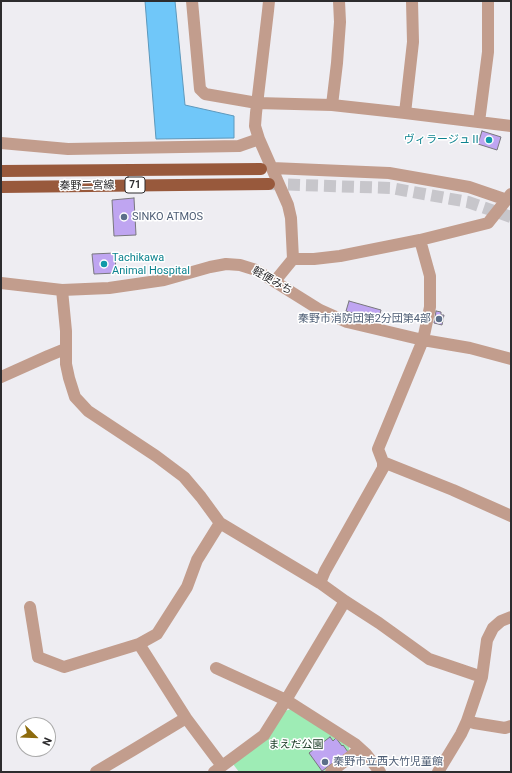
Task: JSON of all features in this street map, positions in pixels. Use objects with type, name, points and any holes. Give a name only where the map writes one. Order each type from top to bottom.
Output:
[{"type":"main road","name":"秦野二宮線","points":[[1,171],[266,169]]},
{"type":"main road","name":"秦野二宮線","points":[[1,187],[269,184]]},
{"type":"street","points":[[192,1],[200,89],[205,94],[257,103],[332,105],[511,126]]},
{"type":"street","points":[[269,1],[255,126],[266,169],[288,205],[291,218],[292,260],[274,281]]},
{"type":"street","points":[[332,105],[340,22],[339,1]]},
{"type":"street","points":[[405,113],[413,42],[412,1]]},
{"type":"street","points":[[479,122],[488,52],[488,1]]},
{"type":"street","points":[[1,143],[68,149],[240,146],[259,140]]},
{"type":"street","points":[[266,169],[389,173],[469,187],[509,197],[488,223],[420,240],[340,256],[314,260],[292,260]]},
{"type":"street","points":[[320,583],[325,571],[383,468],[383,462],[378,449],[423,340],[430,307],[430,276],[420,240]]},
{"type":"street","name":"軽便みち","points":[[1,283],[62,290],[109,288],[164,280],[226,264],[240,265],[256,270],[320,310],[347,322],[423,340],[470,348],[511,359]]},
{"type":"street","points":[[62,290],[66,331],[66,364],[69,378],[75,397],[88,411],[156,456],[184,477],[220,523],[320,583],[429,659],[482,677]]},
{"type":"street","points":[[1,377],[65,349]]},
{"type":"street","points":[[383,462],[453,490],[511,516]]},
{"type":"street","points":[[30,607],[38,657],[64,666],[139,644],[158,634],[186,587],[197,560],[220,523]]},
{"type":"street","points":[[139,644],[218,769],[264,735],[345,601]]},
{"type":"street","points":[[438,772],[461,734],[467,721],[482,677],[488,640],[493,628],[500,621],[511,617]]},
{"type":"street","points":[[216,668],[286,700],[355,744],[380,772]]},
{"type":"street","points":[[96,772],[186,718]]},
{"type":"street","points":[[467,721],[505,728],[511,726]]},
{"type":"street","points":[[331,772],[360,749]]},
{"type":"green space","name":"まえだ公園","points":[[291,709],[349,745],[349,753],[323,772],[239,772],[233,764],[285,711]]},
{"type":"water","points":[[145,1],[175,1],[185,105],[234,116],[234,138],[156,139]]},
{"type":"building","name":"ヴィラージュⅡ","points":[[482,131],[501,137],[497,150],[478,144]]},
{"type":"building","name":"SINKO ATMOS","points":[[134,198],[136,235],[114,236],[112,200]]},
{"type":"building","name":"Tachikawa Animal Hospital","points":[[115,253],[116,273],[94,274],[92,254]]},
{"type":"building","points":[[349,301],[381,310],[378,321],[346,311]]},
{"type":"building","name":"秦野市消防団第2分団第4部","points":[[436,311],[441,312],[441,315],[444,315],[442,325],[434,323]]},
{"type":"building","name":"秦野市立西大竹児童館","points":[[330,737],[333,741],[336,738],[348,752],[322,771],[309,753]]},
{"type":"tunnel","points":[[270,184],[391,188],[468,202],[511,217]]},
{"type":"place","name":"ヴィラージュⅡ","points":[[489,140]]},
{"type":"place","name":"SINKO ATMOS","points":[[124,217]]},
{"type":"place","name":"Tachikawa Animal Hospital","points":[[104,264]]},
{"type":"place","name":"秦野市消防団第2分団第4部","points":[[439,319]]},
{"type":"place","name":"秦野市立西大竹児童館","points":[[325,762]]}]
